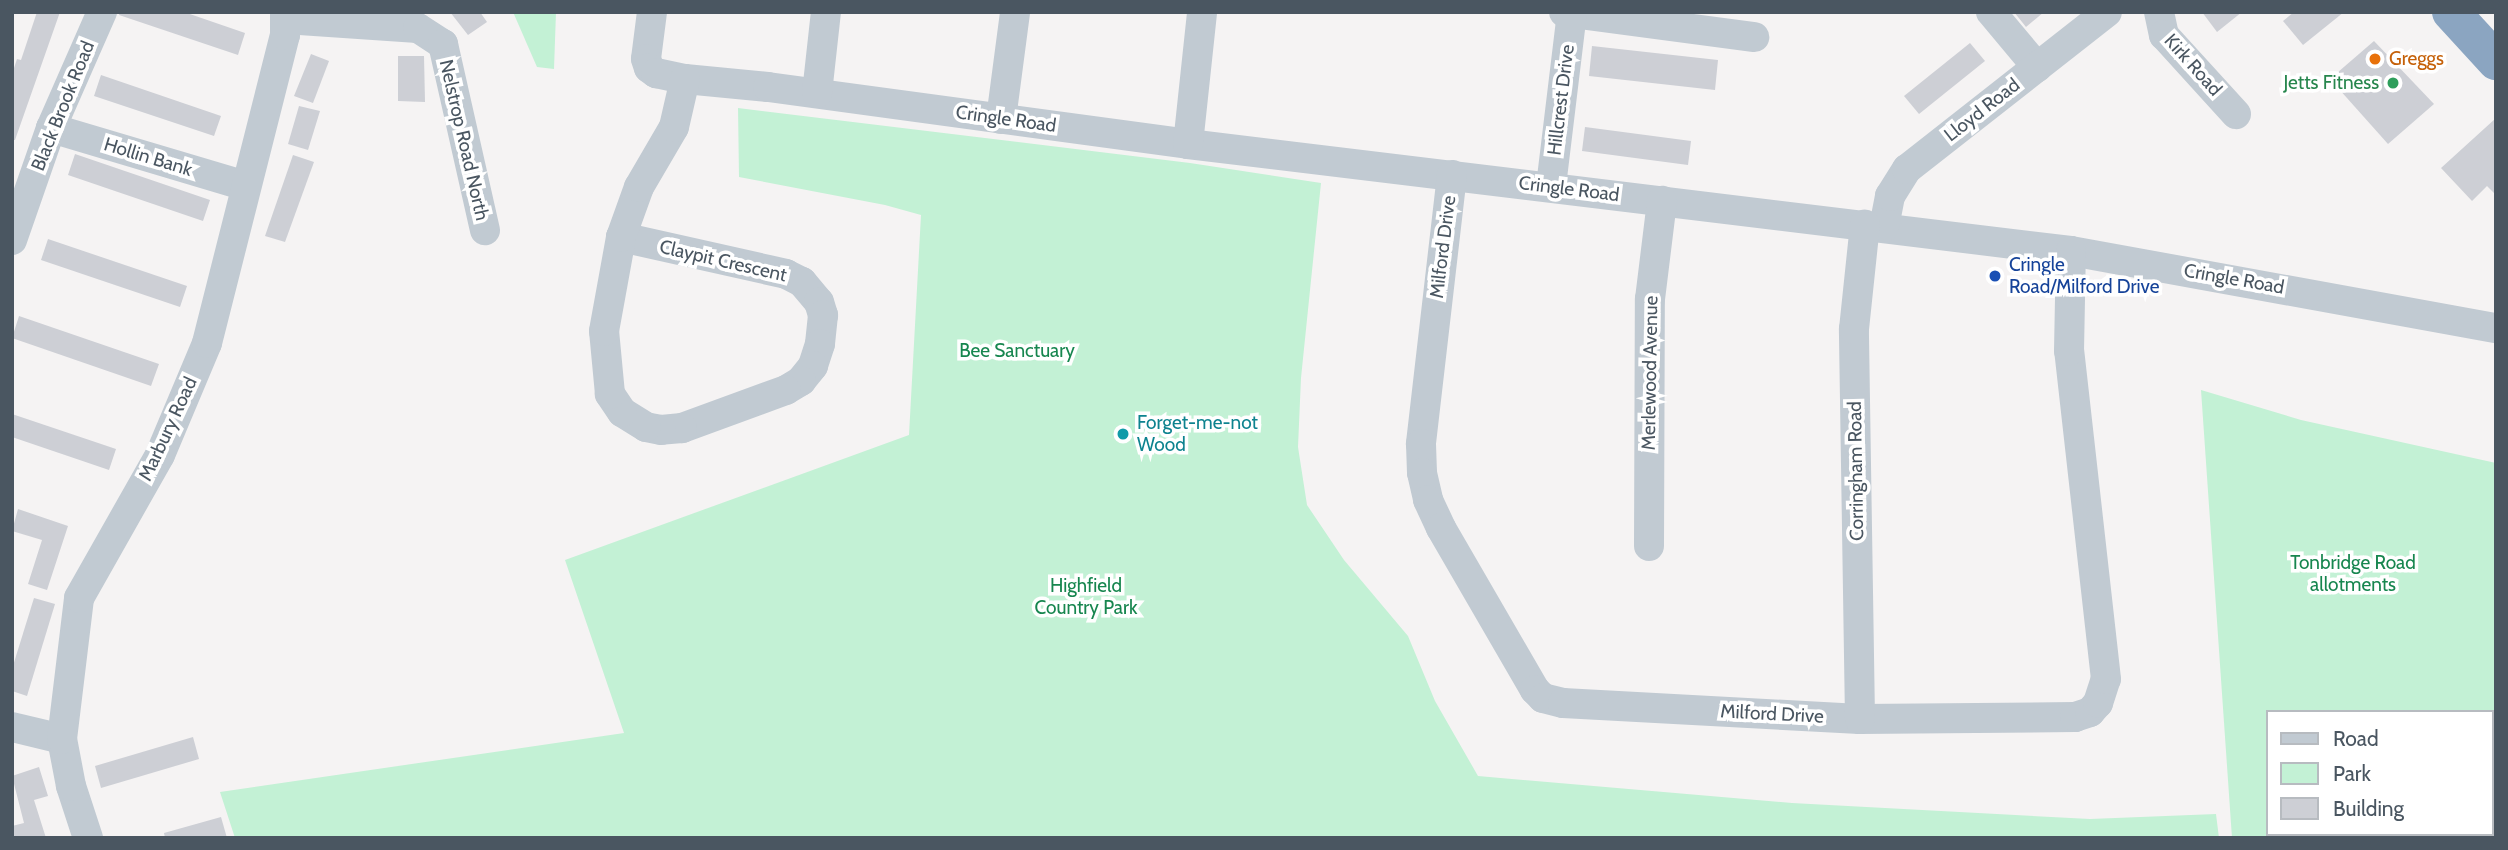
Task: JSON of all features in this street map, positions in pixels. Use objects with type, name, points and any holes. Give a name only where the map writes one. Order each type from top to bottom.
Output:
[{"type":"highway","points":[[2451,12],[2496,61]]},
{"type":"street","name":"Black Brook Road","points":[[12,240],[51,128],[102,12]]},
{"type":"street","name":"Cringle Road","points":[[652,12],[646,59],[656,73],[685,79],[817,93],[1188,144],[2071,251],[2496,328]]},
{"type":"street","points":[[817,93],[826,12]]},
{"type":"street","points":[[1001,119],[1015,12]]},
{"type":"street","points":[[1188,144],[1202,12]]},
{"type":"street","points":[[1564,12],[1754,37]]},
{"type":"street","points":[[1991,12],[2037,67]]},
{"type":"street","name":"Lloyd Road","points":[[1875,226],[1907,169],[2107,12]]},
{"type":"street","name":"Kirk Road","points":[[2159,12],[2164,35],[2236,114]]},
{"type":"street","name":"Hillcrest Drive","points":[[1551,186],[1572,13]]},
{"type":"street","name":"Marbury Road","points":[[88,838],[71,786],[62,738],[79,598],[160,455],[207,343],[285,35],[285,16]]},
{"type":"street","name":"Nelstrop Road North","points":[[285,16],[418,28],[443,44],[485,230]]},
{"type":"street","name":"Claypit Crescent","points":[[621,237],[786,274],[802,282],[819,302],[823,315],[820,344],[813,366],[801,381],[786,390],[682,428],[661,430],[646,427],[622,412],[610,394],[604,331],[621,237],[639,187],[674,127],[685,79]]},
{"type":"street","name":"Hollin Bank","points":[[51,128],[245,186]]},
{"type":"street","name":"Milford Drive","points":[[1452,175],[1421,444],[1422,473],[1428,500],[1440,528],[1535,690],[1543,698],[1583,705],[1860,719],[2076,717],[2090,712],[2104,691],[2104,665],[2069,351],[2071,251]]},
{"type":"street","name":"Merlewood Avenue","points":[[1649,546],[1650,299],[1662,201]]},
{"type":"street","name":"Corringham Road","points":[[1860,719],[1854,329],[1875,226]]},
{"type":"street","points":[[12,727],[62,738]]},
{"type":"green space","points":[[513,12],[556,12],[554,69],[537,67]]},
{"type":"green space","name":"Highfield Country Park","points":[[738,108],[1190,163],[1321,183],[1301,378],[1298,447],[1307,505],[1344,560],[1408,636],[1435,701],[1478,776],[1792,803],[2090,819],[2216,814],[2219,838],[235,838],[220,792],[624,733],[565,560],[909,435],[921,215],[885,205],[739,177]]},
{"type":"green space","name":"Tonbridge Road allotments","points":[[2201,390],[2301,420],[2496,463],[2496,838],[2232,838]]},
{"type":"building","points":[[37,12],[60,12],[15,140],[12,140],[12,74],[17,59],[21,60]]},
{"type":"building","points":[[120,12],[184,12],[245,33],[238,55],[119,15]]},
{"type":"building","points":[[450,12],[480,12],[487,22],[468,35]]},
{"type":"building","points":[[2014,12],[2044,12],[2026,27]]},
{"type":"building","points":[[2202,12],[2242,12],[2217,32]]},
{"type":"building","points":[[2294,12],[2344,12],[2303,45],[2283,21]]},
{"type":"building","points":[[2374,41],[2434,104],[2388,144],[2330,79]]},
{"type":"building","points":[[1970,43],[1985,61],[1919,114],[1904,96]]},
{"type":"building","points":[[1592,46],[1718,60],[1715,90],[1589,76]]},
{"type":"building","points":[[311,54],[329,61],[313,103],[294,96]]},
{"type":"building","points":[[398,56],[424,56],[425,102],[398,101]]},
{"type":"building","points":[[101,75],[221,116],[214,136],[94,96]]},
{"type":"building","points":[[299,106],[320,111],[308,150],[288,144]]},
{"type":"building","points":[[2496,118],[2496,195],[2487,186],[2472,201],[2441,168]]},
{"type":"building","points":[[1585,127],[1691,141],[1688,165],[1582,151]]},
{"type":"building","points":[[75,154],[210,200],[203,221],[68,175]]},
{"type":"building","points":[[293,155],[314,162],[285,242],[265,236]]},
{"type":"building","points":[[48,239],[187,286],[180,307],[41,260]]},
{"type":"building","points":[[19,316],[159,364],[151,386],[12,338]]},
{"type":"building","points":[[12,414],[116,449],[109,470],[12,437]]},
{"type":"building","points":[[18,509],[68,526],[47,590],[28,584],[42,540],[12,531]]},
{"type":"building","points":[[34,598],[55,604],[27,696],[12,691],[12,669]]},
{"type":"building","points":[[193,737],[199,759],[101,788],[95,766]]},
{"type":"building","points":[[39,767],[48,796],[34,800],[46,838],[12,838],[12,826],[24,823],[12,776]]},
{"type":"building","points":[[221,817],[227,838],[165,838],[164,833]]},
{"type":"place","name":"Greggs","points":[[2375,59]]},
{"type":"place","name":"Jetts Fitness","points":[[2393,83]]},
{"type":"place","name":"Cringle Road/Milford Drive","points":[[1995,276]]},
{"type":"place","name":"Forget-me-not Wood","points":[[1123,434]]},
{"type":"park label","name":"Bee Sanctuary","points":[[1017,351]]}]
